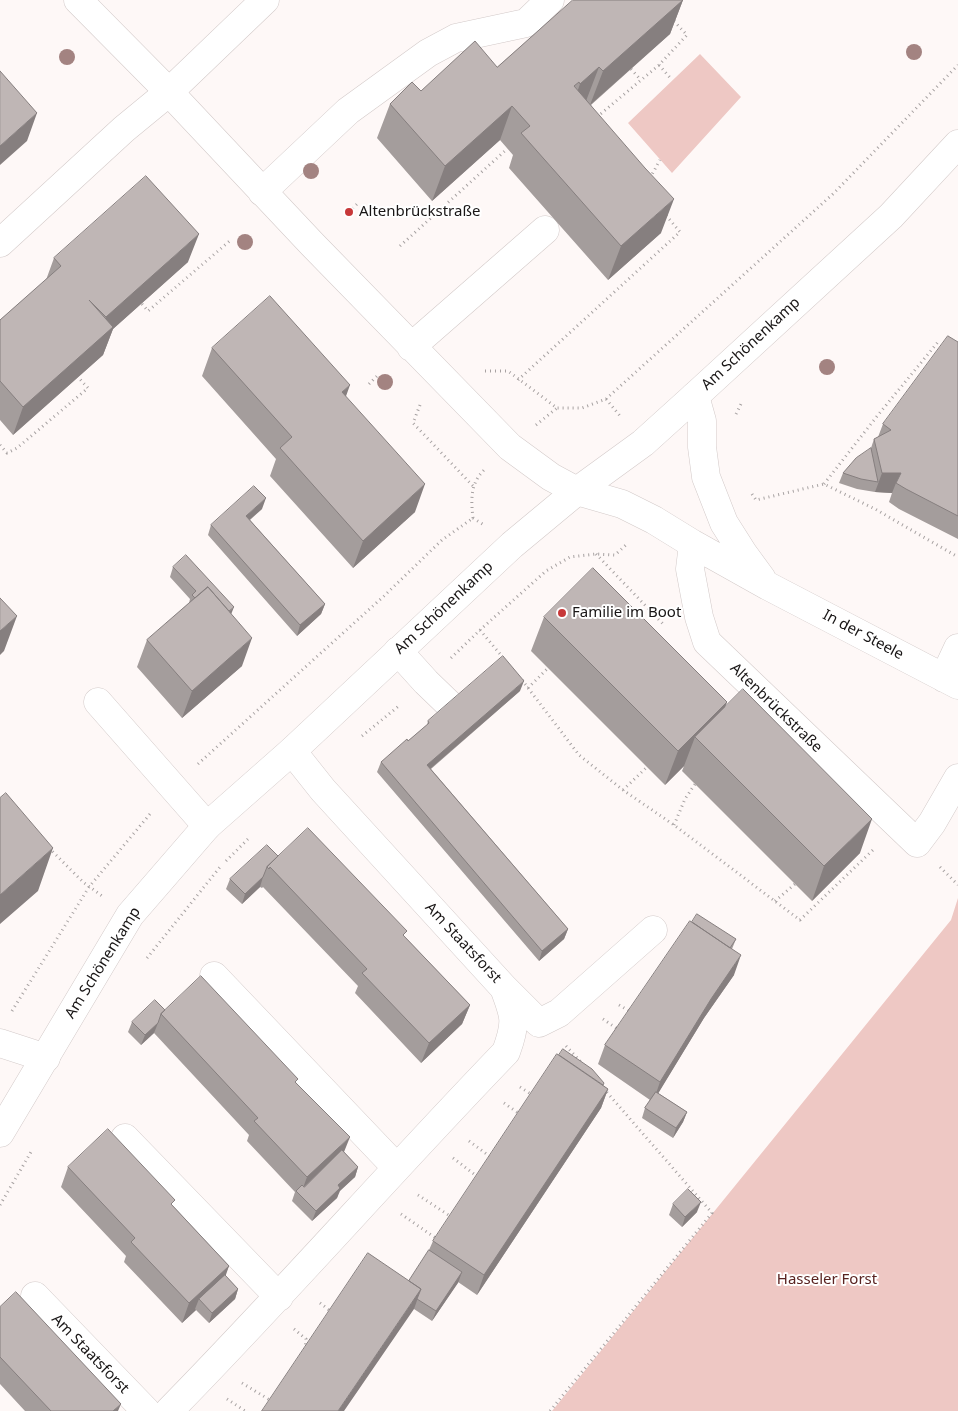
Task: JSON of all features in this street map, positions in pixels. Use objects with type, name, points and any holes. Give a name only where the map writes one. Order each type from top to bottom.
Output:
[{"type":"street","points":[[78,0],[169,92],[411,347],[510,446],[551,477],[577,491]]},
{"type":"street","points":[[0,243],[124,129],[169,92],[266,0]]},
{"type":"street","points":[[262,192],[348,111],[428,53],[456,38],[526,23],[550,0]]},
{"type":"street","name":"Am Schönenkamp","points":[[0,1133],[130,915],[207,826],[292,751],[512,544],[577,491],[643,443],[695,396],[891,216],[958,144]]},
{"type":"street","points":[[411,347],[546,230]]},
{"type":"street","name":"In der Steele","points":[[695,396],[702,421],[702,447],[706,477],[724,523],[743,553],[768,586]]},
{"type":"street","name":"In der Steele","points":[[577,491],[622,504],[654,520],[768,586],[951,681]]},
{"type":"street","name":"Altenbrückstraße","points":[[693,544],[690,569],[699,617],[707,642],[908,835]]},
{"type":"street","points":[[951,681],[958,648]]},
{"type":"street","points":[[398,650],[426,682],[453,708]]},
{"type":"street","points":[[98,702],[207,826]]},
{"type":"street","name":"Am Staatsforst","points":[[169,1411],[279,1297],[372,1193],[506,1052],[513,1032],[513,1012],[504,988],[323,790],[292,751]]},
{"type":"street","points":[[908,835],[932,823],[958,778]]},
{"type":"street","points":[[504,988],[539,1023],[559,1013],[653,930]]},
{"type":"street","points":[[214,976],[394,1170]]},
{"type":"street","points":[[0,1044],[46,1058]]},
{"type":"street","points":[[125,1138],[279,1297]]},
{"type":"street","name":"Am Staatsforst","points":[[35,1296],[146,1411]]},
{"type":"path","points":[[596,118],[659,65],[687,35],[668,14]]},
{"type":"path","points":[[659,65],[672,80]]},
{"type":"path","points":[[508,371],[557,408],[582,408],[606,399],[834,193],[958,65]]},
{"type":"path","points":[[631,69],[640,80]]},
{"type":"path","points":[[400,246],[508,149]]},
{"type":"path","points":[[648,182],[660,160]]},
{"type":"path","points":[[349,212],[358,204]]},
{"type":"path","points":[[518,380],[680,232],[662,210]]},
{"type":"path","points":[[142,304],[148,312],[232,239]]},
{"type":"path","points":[[706,477],[740,479],[756,500],[824,484],[938,342]]},
{"type":"path","points":[[369,384],[376,376]]},
{"type":"path","points":[[0,445],[7,453],[18,448],[88,388],[78,377]]},
{"type":"path","points":[[732,422],[745,396]]},
{"type":"path","points":[[413,423],[473,486],[471,499],[473,518]]},
{"type":"path","points":[[824,484],[875,509],[958,557]]},
{"type":"path","points":[[473,518],[482,524]]},
{"type":"path","points":[[10,1014],[89,887],[172,787],[306,668],[442,540],[473,518]]},
{"type":"path","points":[[596,554],[680,642],[707,642]]},
{"type":"path","points":[[454,599],[510,666]]},
{"type":"path","points":[[528,688],[548,668]]},
{"type":"path","points":[[516,674],[580,755],[623,790],[674,824],[800,920],[908,835]]},
{"type":"path","points":[[623,790],[647,767]]},
{"type":"path","points":[[674,824],[685,799],[696,784]]},
{"type":"path","points":[[142,965],[225,862],[252,836]]},
{"type":"path","points":[[48,847],[89,887],[130,915]]},
{"type":"path","points":[[776,902],[795,884]]},
{"type":"path","points":[[539,1023],[581,1062]]},
{"type":"path","points":[[550,1411],[712,1213],[601,1085]]},
{"type":"path","points":[[0,1205],[35,1145]]},
{"type":"path","points":[[394,1170],[412,1191],[454,1218]]},
{"type":"path","points":[[372,1193],[438,1240]]},
{"type":"green space","points":[[700,54],[741,97],[672,173],[628,123]]},
{"type":"green space","name":"Hasseler Forst","points":[[958,898],[958,1411],[552,1411],[951,920]]},
{"type":"building","points":[[573,0],[683,0],[603,71],[599,67],[580,84],[579,82],[574,86],[674,199],[621,246],[521,133],[530,126],[512,106],[445,166],[390,104],[412,82],[421,91],[475,41],[497,67]]},
{"type":"building","points":[[0,71],[37,113],[0,146]]},
{"type":"building","points":[[146,176],[199,234],[106,317],[89,300],[113,327],[23,407],[0,381],[0,320],[61,266],[54,258]]},
{"type":"building","points":[[270,296],[350,385],[342,392],[425,484],[363,541],[280,448],[292,437],[212,348]]},
{"type":"building","points":[[948,336],[958,342],[958,516],[896,483],[901,473],[882,473],[874,439],[891,430],[883,424]]},
{"type":"building","points":[[871,448],[878,482],[843,473],[856,458]]},
{"type":"building","points":[[254,486],[266,498],[246,516],[325,604],[300,625],[211,525]]},
{"type":"building","points":[[186,555],[234,607],[229,611],[208,587],[195,598],[192,595],[196,591],[173,567]]},
{"type":"building","points":[[593,568],[727,702],[678,751],[544,617]]},
{"type":"building","points":[[208,587],[252,638],[192,691],[147,640]]},
{"type":"building","points":[[0,598],[17,616],[0,631]]},
{"type":"building","points":[[503,656],[524,681],[427,765],[568,929],[542,951],[381,762],[429,723],[428,721]]},
{"type":"building","points":[[743,689],[872,819],[824,866],[695,737]]},
{"type":"building","points":[[6,793],[53,848],[0,895],[0,798]]},
{"type":"building","points":[[308,828],[407,931],[403,935],[470,1005],[429,1043],[362,973],[367,969],[270,867],[269,869],[267,867]]},
{"type":"building","points":[[267,845],[278,856],[267,867],[263,877],[245,894],[230,879]]},
{"type":"building","points":[[697,914],[736,939],[730,948],[692,922]]},
{"type":"building","points":[[690,921],[741,955],[711,999],[660,1082],[605,1045]]},
{"type":"building","points":[[201,976],[298,1079],[295,1082],[350,1137],[307,1177],[254,1121],[258,1118],[161,1014]]},
{"type":"building","points":[[155,1000],[165,1010],[161,1014],[158,1023],[145,1035],[132,1022]]},
{"type":"building","points":[[563,1049],[592,1069],[604,1083],[603,1085],[559,1055]]},
{"type":"building","points":[[557,1054],[608,1089],[484,1275],[433,1241]]},
{"type":"building","points":[[656,1092],[687,1112],[676,1128],[645,1108]]},
{"type":"building","points":[[108,1129],[175,1200],[171,1204],[229,1266],[189,1303],[131,1242],[135,1238],[68,1167]]},
{"type":"building","points":[[342,1150],[358,1167],[338,1185],[340,1188],[316,1211],[296,1191],[302,1185],[304,1187]]},
{"type":"building","points":[[688,1189],[701,1202],[685,1217],[673,1204]]},
{"type":"building","points":[[429,1250],[462,1272],[436,1311],[417,1299],[421,1289],[409,1281]]},
{"type":"building","points":[[368,1253],[421,1289],[338,1411],[262,1411]]},
{"type":"building","points":[[225,1275],[238,1289],[212,1313],[199,1299]]},
{"type":"building","points":[[16,1292],[121,1404],[113,1411],[51,1411],[0,1357],[0,1307]]},
{"type":"place","name":"Altenbrückstraße","points":[[349,212]]},
{"type":"place","name":"Familie im Boot","points":[[562,613]]}]
